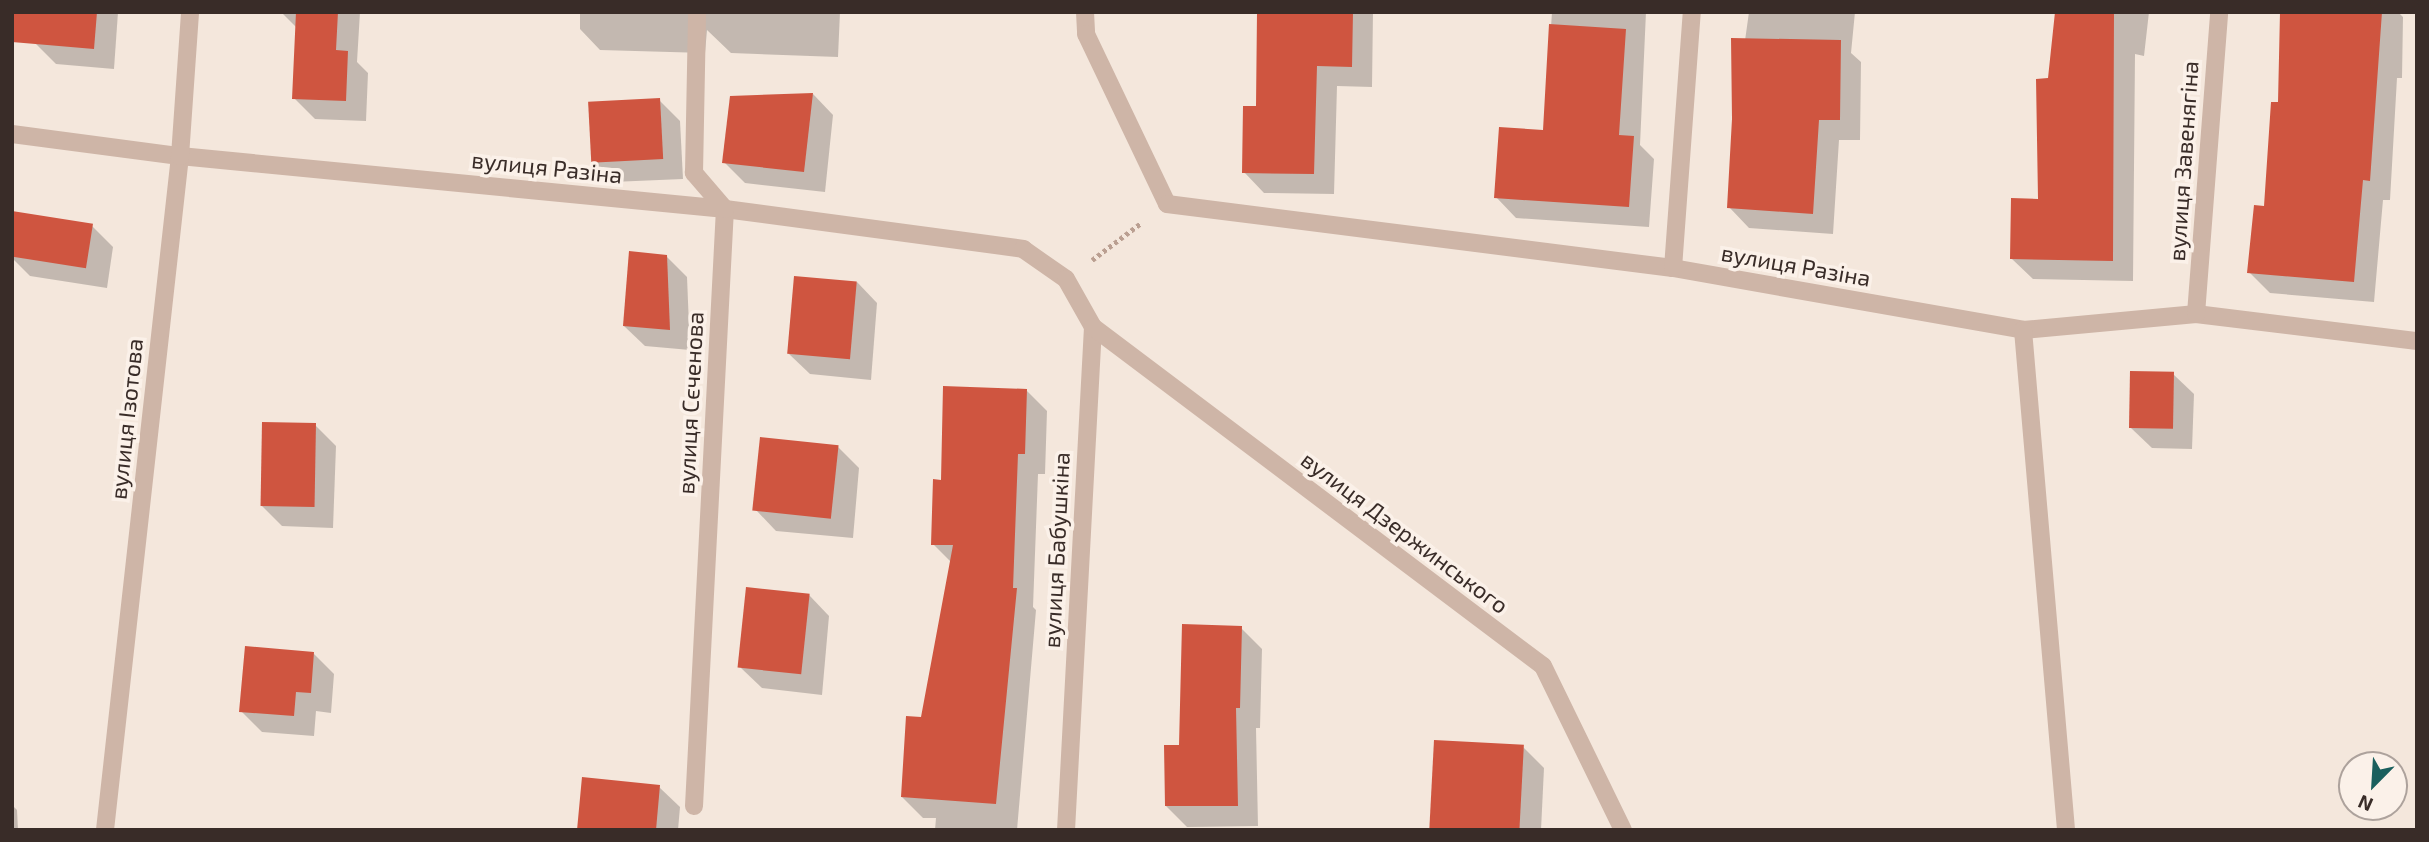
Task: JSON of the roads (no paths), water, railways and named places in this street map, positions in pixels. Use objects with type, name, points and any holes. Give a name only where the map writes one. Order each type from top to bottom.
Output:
[{"type":"street","name":"вулиця Ізотова","points":[[105,830],[180,156],[190,12]]},
{"type":"street","points":[[696,12],[694,173],[725,209]]},
{"type":"street","name":"вулиця Разіна","points":[[1085,12],[1086,34],[1167,204],[1673,268],[2023,331],[2196,314],[2417,341]]},
{"type":"street","points":[[1673,268],[1692,12]]},
{"type":"street","name":"вулиця Завенягіна","points":[[2196,314],[2219,12]]},
{"type":"street","name":"вулиця Разіна","points":[[12,134],[180,156],[725,209],[1024,249],[1066,279],[1093,327]]},
{"type":"street","name":"вулиця Сєченова","points":[[694,806],[725,209]]},
{"type":"street","name":"вулиця Бабушкіна","points":[[1066,830],[1093,327]]},
{"type":"street","name":"вулиця Дзержинського","points":[[1093,327],[1542,666],[1623,830]]},
{"type":"street","points":[[2023,331],[2066,830]]}]
